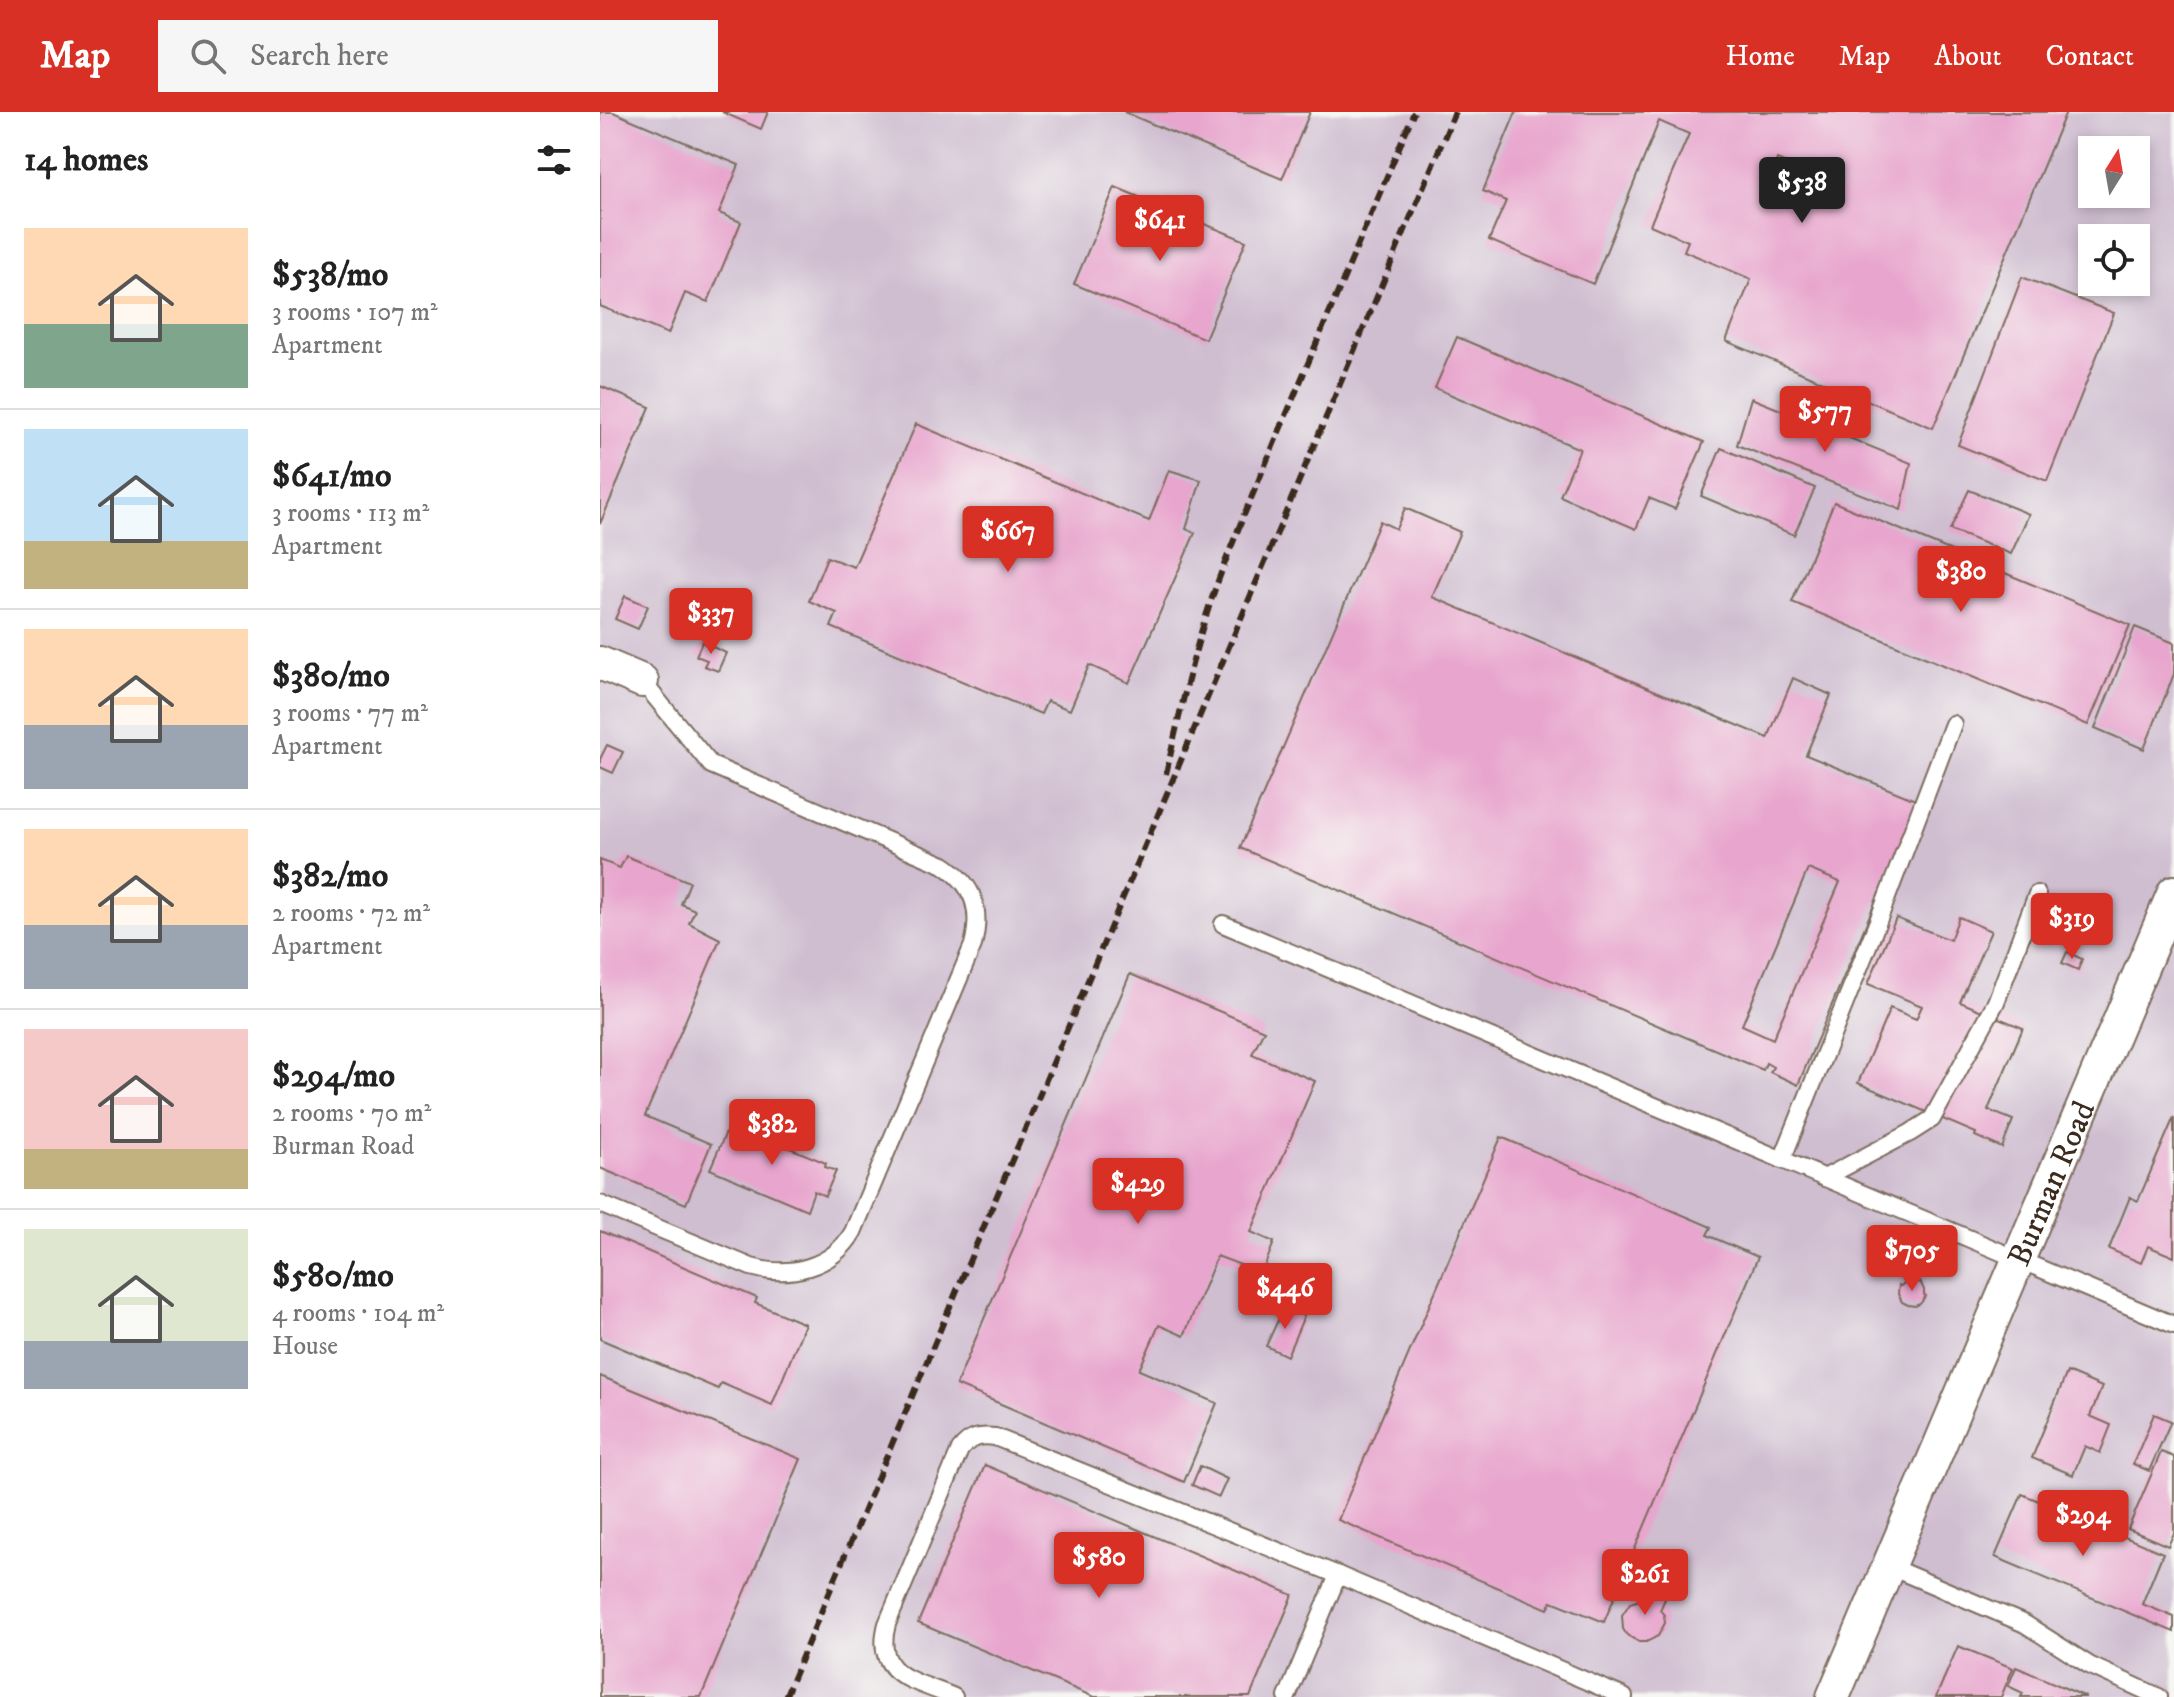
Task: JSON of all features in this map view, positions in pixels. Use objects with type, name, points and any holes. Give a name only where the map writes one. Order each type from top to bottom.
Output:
[{"type":"street","points":[[600,663],[642,681]]},
{"type":"street","name":"Burman Road","points":[[1833,1697],[2174,892]]},
{"type":"lane","points":[[600,1204],[766,1271],[798,1270],[834,1256],[853,1232],[973,945],[977,928],[976,909],[970,890],[958,875],[944,865],[711,765],[642,681]]},
{"type":"lane","points":[[1782,1160],[1953,724]]},
{"type":"lane","points":[[1824,1178],[1932,1119],[1996,1002],[2037,894]]},
{"type":"lane","points":[[1223,924],[2174,1325]]},
{"type":"lane","points":[[954,1697],[898,1673],[888,1663],[883,1638],[960,1450],[966,1442],[984,1435],[1338,1575],[1624,1697]]},
{"type":"lane","points":[[1888,1566],[2025,1624],[2089,1665],[2159,1697]]},
{"type":"lane","points":[[1287,1697],[1338,1575]]},
{"type":"shaded area","points":[[600,112],[2174,112],[2174,1697],[600,1697]]},
{"type":"building","points":[[600,112],[613,112],[739,165],[719,213],[741,222],[708,302],[685,293],[668,334],[600,306]]},
{"type":"building","points":[[722,112],[768,112],[761,129]]},
{"type":"building","points":[[1124,112],[1310,112],[1282,179]]},
{"type":"building","points":[[1516,112],[2066,112],[1933,428],[1726,341],[1751,279],[1684,251],[1688,241],[1650,225],[1689,134],[1659,121],[1593,284],[1489,240],[1506,201],[1483,191]],"holes":[[[1777,159],[1798,168],[1787,196],[1765,188]]]},
{"type":"building","points":[[1115,187],[1246,241],[1205,339],[1074,284]]},
{"type":"building","points":[[2022,277],[2114,313],[2047,481],[1958,445]]},
{"type":"building","points":[[1457,337],[1704,442],[1675,509],[1649,498],[1636,529],[1560,496],[1580,449],[1435,388]]},
{"type":"building","points":[[600,386],[650,407],[600,524]]},
{"type":"building","points":[[1751,398],[1911,463],[1901,510],[1737,445]]},
{"type":"building","points":[[916,424],[1149,521],[1169,470],[1201,480],[1186,529],[1195,533],[1129,683],[1089,665],[1070,710],[1047,701],[1041,714],[831,627],[837,613],[809,601],[827,557],[854,567]]},
{"type":"building","points":[[1721,448],[1815,488],[1794,535],[1701,496]]},
{"type":"building","points":[[1969,490],[2029,514],[2011,554],[1950,530]]},
{"type":"building","points":[[1834,502],[2130,625],[2088,725],[1792,602]]},
{"type":"building","points":[[1405,508],[1460,532],[1432,597],[1768,738],[1793,678],[1831,695],[1806,755],[1918,801],[1798,1085],[1770,1072],[1773,1067],[1766,1063],[1763,1070],[1240,848],[1380,521],[1396,529]],"holes":[[[1808,869],[1840,882],[1773,1039],[1742,1025]]]},
{"type":"building","points":[[625,596],[648,606],[638,629],[615,619]]},
{"type":"building","points":[[2135,627],[2174,643],[2174,674],[2144,749],[2095,728]]},
{"type":"building","points":[[702,642],[726,653],[718,671],[704,666],[707,660],[696,656]]},
{"type":"building","points":[[607,745],[623,752],[613,773],[600,767],[600,759]]},
{"type":"building","points":[[626,856],[690,882],[681,904],[695,910],[689,923],[720,939],[645,1116],[711,1144],[686,1204],[600,1168],[600,860],[620,868]]},
{"type":"building","points":[[1959,917],[1991,931],[1960,1002],[2023,1028],[1988,1110],[2013,1120],[2002,1148],[1975,1136],[1976,1133],[1858,1083],[1890,1008],[1916,1019],[1922,1006],[1868,984],[1896,918],[1950,940]]},
{"type":"building","points":[[2067,952],[2082,959],[2078,970],[2062,963]]},
{"type":"building","points":[[1130,974],[1264,1030],[1252,1054],[1315,1081],[1251,1232],[1274,1242],[1262,1273],[1217,1256],[1184,1336],[1159,1325],[1139,1370],[1217,1403],[1184,1482],[956,1385]]},
{"type":"building","points":[[2174,1117],[2174,1257],[2148,1246],[2141,1263],[2109,1249],[2130,1197],[2138,1201]]},
{"type":"building","points":[[730,1123],[826,1163],[825,1167],[836,1171],[825,1196],[814,1191],[807,1210],[710,1169]]},
{"type":"building","points":[[1501,1137],[1711,1227],[1707,1235],[1758,1257],[1604,1622],[1552,1601],[1548,1609],[1338,1520]]},
{"type":"building","points":[[600,1231],[757,1298],[755,1303],[805,1324],[772,1405],[721,1383],[718,1389],[600,1339]]},
{"type":"building","points":[[1911,1279],[1921,1283],[1926,1296],[1915,1306],[1902,1302],[1898,1294],[1899,1285]]},
{"type":"building","points":[[1284,1307],[1304,1316],[1287,1356],[1266,1346]]},
{"type":"building","points":[[2067,1372],[2102,1387],[2090,1416],[2111,1425],[2100,1453],[2085,1446],[2073,1475],[2032,1458]]},
{"type":"building","points":[[600,1376],[801,1459],[701,1697],[600,1697]]},
{"type":"building","points":[[2154,1414],[2171,1421],[2149,1471],[2133,1464]]},
{"type":"building","points":[[2161,1452],[2174,1457],[2174,1533],[2168,1546],[2128,1529]]},
{"type":"building","points":[[985,1465],[1293,1595],[1250,1697],[1094,1697],[918,1623]]},
{"type":"building","points":[[1200,1466],[1227,1479],[1219,1497],[1192,1485]]},
{"type":"building","points":[[2022,1494],[2163,1553],[2142,1604],[2174,1617],[2174,1632],[1995,1557]]},
{"type":"building","points":[[1644,1590],[1658,1590],[1665,1599],[1660,1610],[1665,1623],[1658,1636],[1639,1642],[1623,1629],[1622,1615],[1630,1603],[1640,1600]]},
{"type":"building","points":[[1958,1646],[2013,1668],[2001,1697],[1936,1697]]},
{"type":"building","points":[[2016,1667],[2086,1697],[2021,1697],[2023,1693],[2008,1686]]},
{"type":"railway","points":[[1166,774],[1197,648],[1221,572],[1414,112]]},
{"type":"railway","points":[[785,1697],[1455,112]]}]
